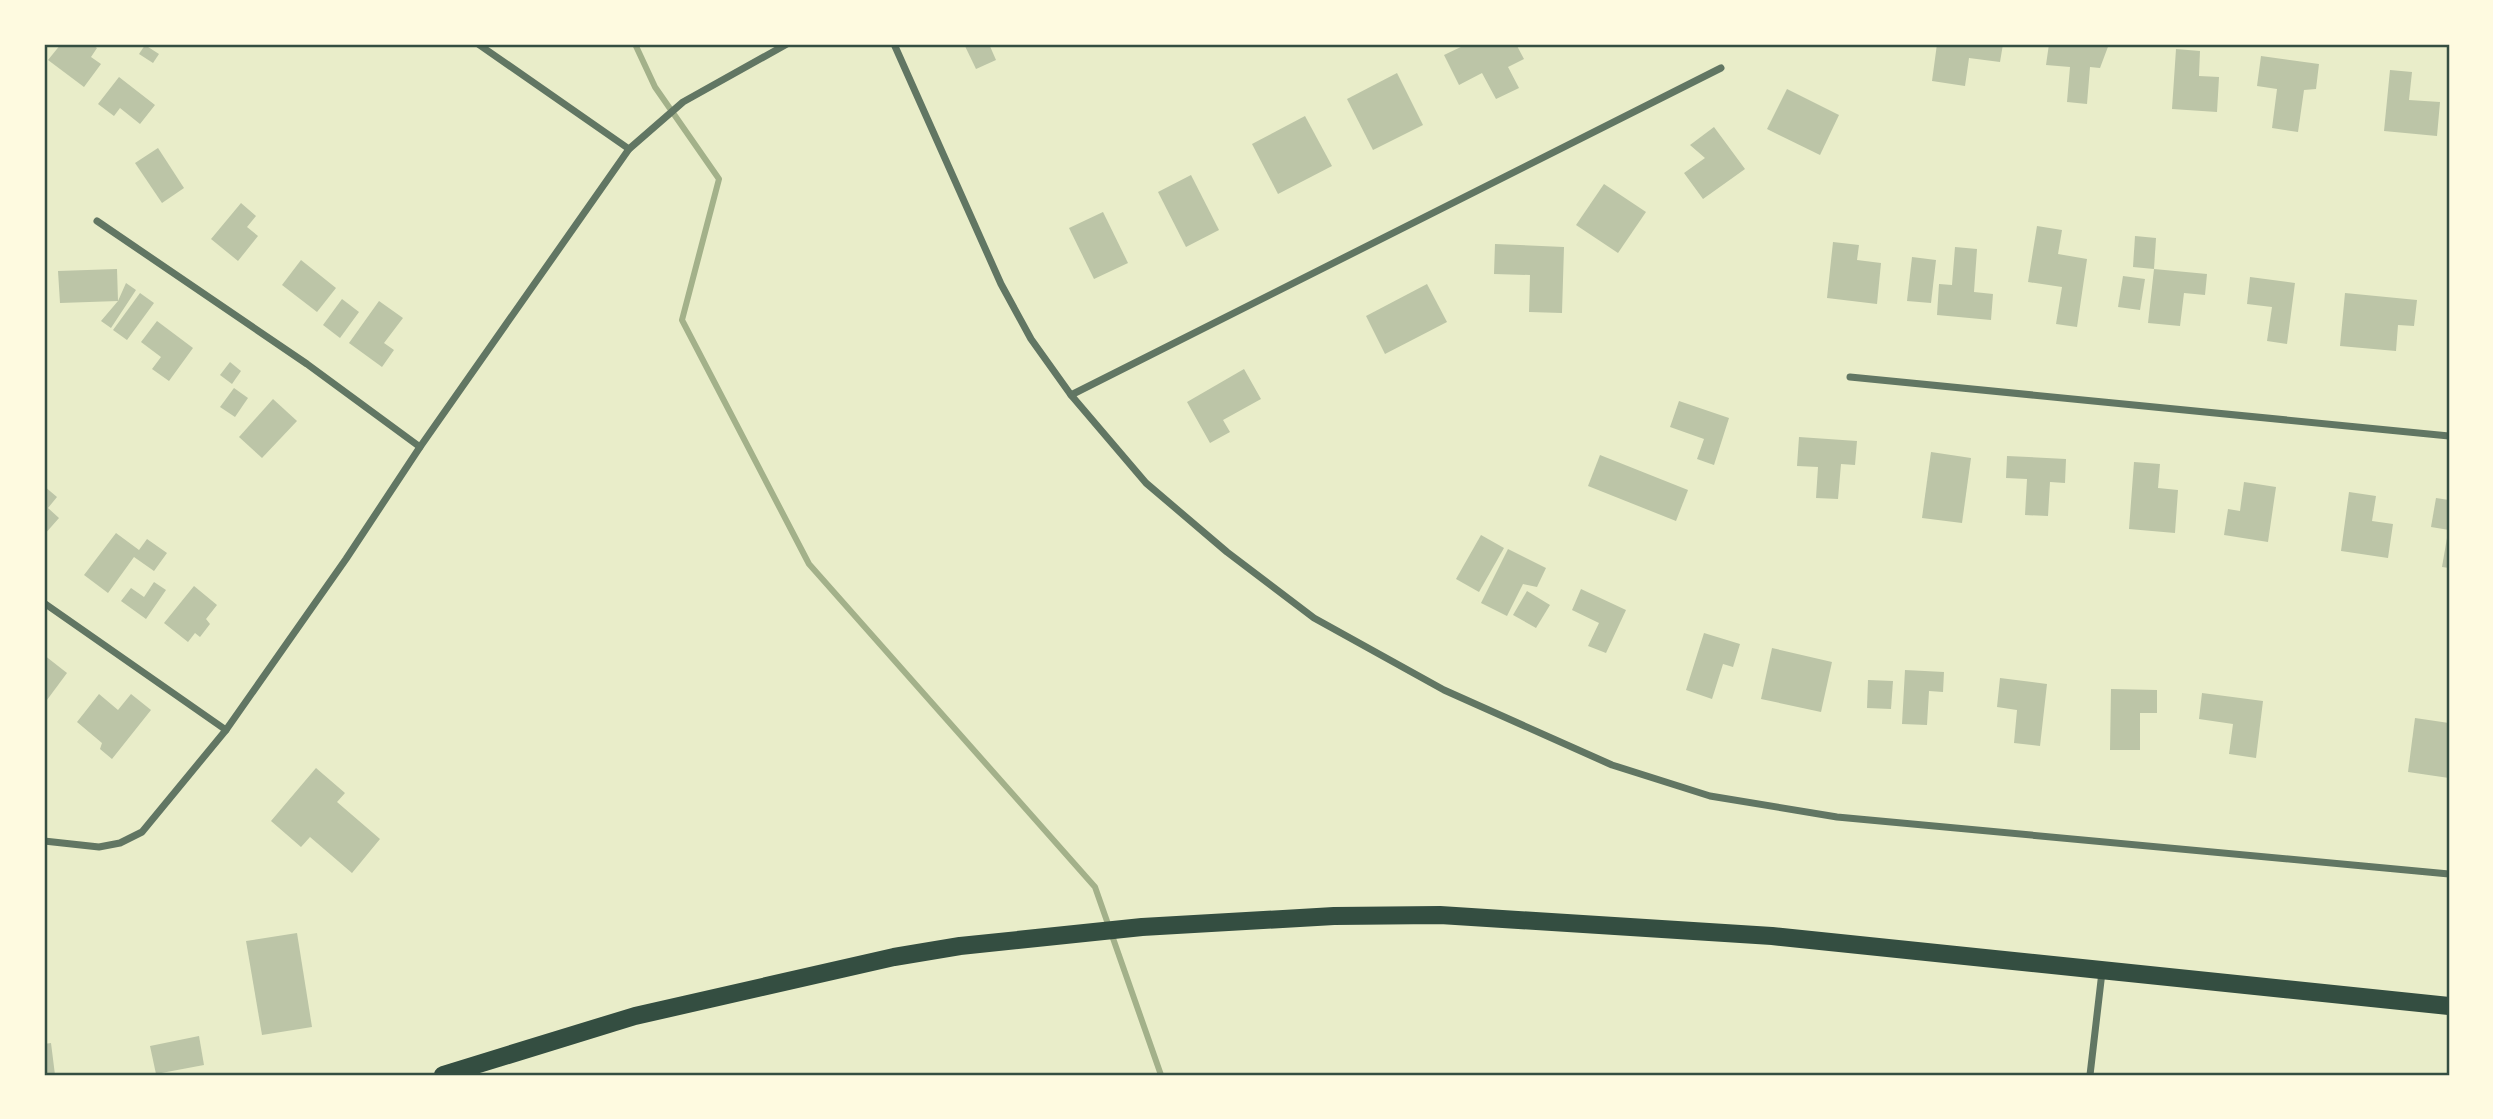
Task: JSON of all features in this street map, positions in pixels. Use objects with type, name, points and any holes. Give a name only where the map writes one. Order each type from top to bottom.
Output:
[{"type":"main road","points":[[443,1075],[635,1016],[815,973],[960,946],[1142,927],[1334,916],[1440,915],[1772,936],[2103,968],[2449,1006]]},
{"type":"street","points":[[478,44],[629,149]]},
{"type":"street","points":[[44,841],[99,847],[120,843],[142,832],[226,730],[629,149],[683,102],[788,44]]},
{"type":"street","points":[[894,44],[1001,284],[1031,339],[1071,395],[1146,483],[1227,552],[1314,618],[1444,690],[1612,765],[1710,796],[1837,817],[2449,874]]},
{"type":"street","points":[[1071,395],[1721,68]]},
{"type":"street","points":[[97,221],[307,365],[420,447]]},
{"type":"street","points":[[1850,377],[2449,436]]},
{"type":"street","points":[[44,603],[226,730]]},
{"type":"street","points":[[2090,1075],[2103,968]]},
{"type":"building","points":[[61,44],[74,44],[79,47],[81,44],[91,44],[97,48],[91,57],[101,64],[84,87],[48,60]]},
{"type":"building","points":[[964,44],[989,44],[996,60],[976,69]]},
{"type":"building","points":[[1467,44],[1516,44],[1524,59],[1508,67],[1519,88],[1496,99],[1482,73],[1459,85],[1444,55]]},
{"type":"building","points":[[1937,44],[2003,44],[2000,62],[1969,58],[1965,86],[1932,81]]},
{"type":"building","points":[[2049,44],[2109,44],[2100,68],[2090,67],[2087,104],[2067,102],[2070,67],[2046,65]]},
{"type":"building","points":[[145,45],[159,54],[153,63],[139,54]]},
{"type":"building","points":[[2176,49],[2200,51],[2199,76],[2219,77],[2217,112],[2172,109]]},
{"type":"building","points":[[2261,56],[2319,64],[2316,89],[2304,90],[2298,132],[2272,128],[2277,89],[2257,86]]},
{"type":"building","points":[[2390,70],[2412,72],[2409,100],[2440,102],[2437,136],[2384,131]]},
{"type":"building","points":[[1397,73],[1423,125],[1373,150],[1347,99]]},
{"type":"building","points":[[119,77],[155,105],[140,124],[120,108],[114,116],[98,104]]},
{"type":"building","points":[[1787,89],[1839,115],[1820,155],[1767,129]]},
{"type":"building","points":[[1305,116],[1332,166],[1278,194],[1252,144]]},
{"type":"building","points":[[1714,127],[1745,169],[1703,199],[1684,173],[1705,158],[1690,145]]},
{"type":"building","points":[[158,148],[184,188],[162,203],[135,163]]},
{"type":"building","points":[[1191,175],[1219,230],[1186,247],[1158,192]]},
{"type":"building","points":[[1604,184],[1646,212],[1618,253],[1576,225]]},
{"type":"building","points":[[241,203],[256,216],[247,227],[258,236],[238,261],[211,239]]},
{"type":"building","points":[[1103,212],[1128,263],[1094,279],[1069,228]]},
{"type":"building","points":[[2037,226],[2062,230],[2058,254],[2087,259],[2077,327],[2056,324],[2062,287],[2028,282]]},
{"type":"building","points":[[2135,236],[2156,238],[2154,269],[2133,267]]},
{"type":"building","points":[[1833,242],[1859,245],[1857,260],[1881,263],[1877,304],[1827,298]]},
{"type":"building","points":[[1495,244],[1564,247],[1562,313],[1529,312],[1530,275],[1494,274]]},
{"type":"building","points":[[1955,247],[1977,249],[1974,292],[1993,294],[1991,320],[1937,315],[1939,284],[1952,285]]},
{"type":"building","points":[[1912,257],[1936,260],[1931,303],[1907,301]]},
{"type":"building","points":[[301,260],[336,288],[317,312],[282,285]]},
{"type":"building","points":[[117,269],[118,301],[60,303],[58,271]]},
{"type":"building","points":[[2154,269],[2207,274],[2205,295],[2184,293],[2180,326],[2148,323]]},
{"type":"building","points":[[2123,276],[2145,279],[2140,310],[2118,307]]},
{"type":"building","points":[[2250,277],[2295,283],[2287,344],[2267,341],[2272,307],[2247,304]]},
{"type":"building","points":[[126,283],[136,290],[111,328],[101,321],[118,301]]},
{"type":"building","points":[[1427,284],[1447,322],[1385,354],[1366,316]]},
{"type":"building","points":[[140,293],[154,303],[127,340],[113,330]]},
{"type":"building","points":[[2345,293],[2417,300],[2414,326],[2398,325],[2396,351],[2340,346]]},
{"type":"building","points":[[342,299],[359,312],[340,338],[323,325]]},
{"type":"building","points":[[379,301],[403,318],[384,343],[394,350],[382,367],[349,343]]},
{"type":"building","points":[[157,321],[193,348],[169,381],[152,369],[161,357],[141,342]]},
{"type":"building","points":[[230,362],[241,371],[232,384],[220,375]]},
{"type":"building","points":[[1244,369],[1261,399],[1223,420],[1230,432],[1210,443],[1187,402]]},
{"type":"building","points":[[234,388],[248,398],[235,417],[220,407]]},
{"type":"building","points":[[273,399],[297,421],[262,458],[239,437]]},
{"type":"building","points":[[1679,401],[1729,418],[1714,465],[1697,459],[1704,439],[1670,427]]},
{"type":"building","points":[[1799,437],[1857,441],[1855,465],[1841,464],[1838,499],[1816,498],[1818,467],[1797,466]]},
{"type":"building","points":[[1931,452],[1971,458],[1962,523],[1922,518]]},
{"type":"building","points":[[1600,455],[1688,490],[1676,521],[1588,486]]},
{"type":"building","points":[[2007,456],[2066,459],[2065,483],[2050,482],[2048,516],[2025,515],[2027,479],[2006,478]]},
{"type":"building","points":[[2134,462],[2160,464],[2158,488],[2178,490],[2175,533],[2129,529]]},
{"type":"building","points":[[2244,482],[2276,487],[2268,542],[2224,535],[2228,509],[2240,511]]},
{"type":"building","points":[[44,486],[57,497],[48,508],[59,518],[44,535]]},
{"type":"building","points":[[2349,492],[2376,496],[2372,521],[2393,524],[2388,558],[2341,551]]},
{"type":"building","points":[[2436,498],[2449,500],[2449,530],[2431,527]]},
{"type":"building","points":[[2449,532],[2449,568],[2442,567]]},
{"type":"building","points":[[116,533],[139,550],[147,539],[167,553],[154,571],[134,557],[108,593],[84,575]]},
{"type":"building","points":[[1481,535],[1504,548],[1479,592],[1456,579]]},
{"type":"building","points":[[1508,549],[1546,568],[1537,587],[1523,584],[1507,616],[1481,603]]},
{"type":"building","points":[[154,582],[166,590],[146,619],[121,601],[131,588],[144,597]]},
{"type":"building","points":[[194,586],[217,605],[206,619],[210,624],[200,637],[195,633],[188,642],[164,623]]},
{"type":"building","points":[[1581,589],[1626,610],[1606,653],[1588,646],[1599,623],[1572,610]]},
{"type":"building","points":[[1527,591],[1550,605],[1536,628],[1513,615]]},
{"type":"building","points":[[1704,633],[1740,644],[1733,667],[1723,664],[1712,699],[1686,690]]},
{"type":"building","points":[[1772,648],[1832,662],[1821,712],[1761,699]]},
{"type":"building","points":[[44,655],[67,673],[44,704]]},
{"type":"building","points":[[1905,670],[1944,672],[1943,692],[1929,691],[1927,725],[1902,724]]},
{"type":"building","points":[[2000,678],[2047,684],[2040,746],[2014,743],[2017,710],[1997,707]]},
{"type":"building","points":[[1868,680],[1893,681],[1891,709],[1867,708]]},
{"type":"building","points":[[2111,689],[2157,690],[2157,713],[2140,713],[2140,750],[2110,750]]},
{"type":"building","points":[[2202,693],[2263,701],[2256,758],[2229,754],[2233,724],[2199,719]]},
{"type":"building","points":[[99,694],[118,710],[131,694],[151,710],[112,759],[100,749],[102,743],[77,722]]},
{"type":"building","points":[[2415,718],[2449,723],[2449,778],[2408,772]]},
{"type":"building","points":[[316,768],[345,793],[337,802],[380,839],[352,873],[310,837],[301,847],[271,821]]},
{"type":"building","points":[[297,933],[312,1027],[262,1035],[246,941]]},
{"type":"building","points":[[199,1036],[204,1065],[156,1074],[150,1046]]},
{"type":"building","points":[[51,1043],[55,1075],[44,1075],[44,1044]]},
{"type":"waterway","points":[[635,44],[655,87],[719,179],[682,320],[809,564],[1095,887],[1161,1075]]}]
